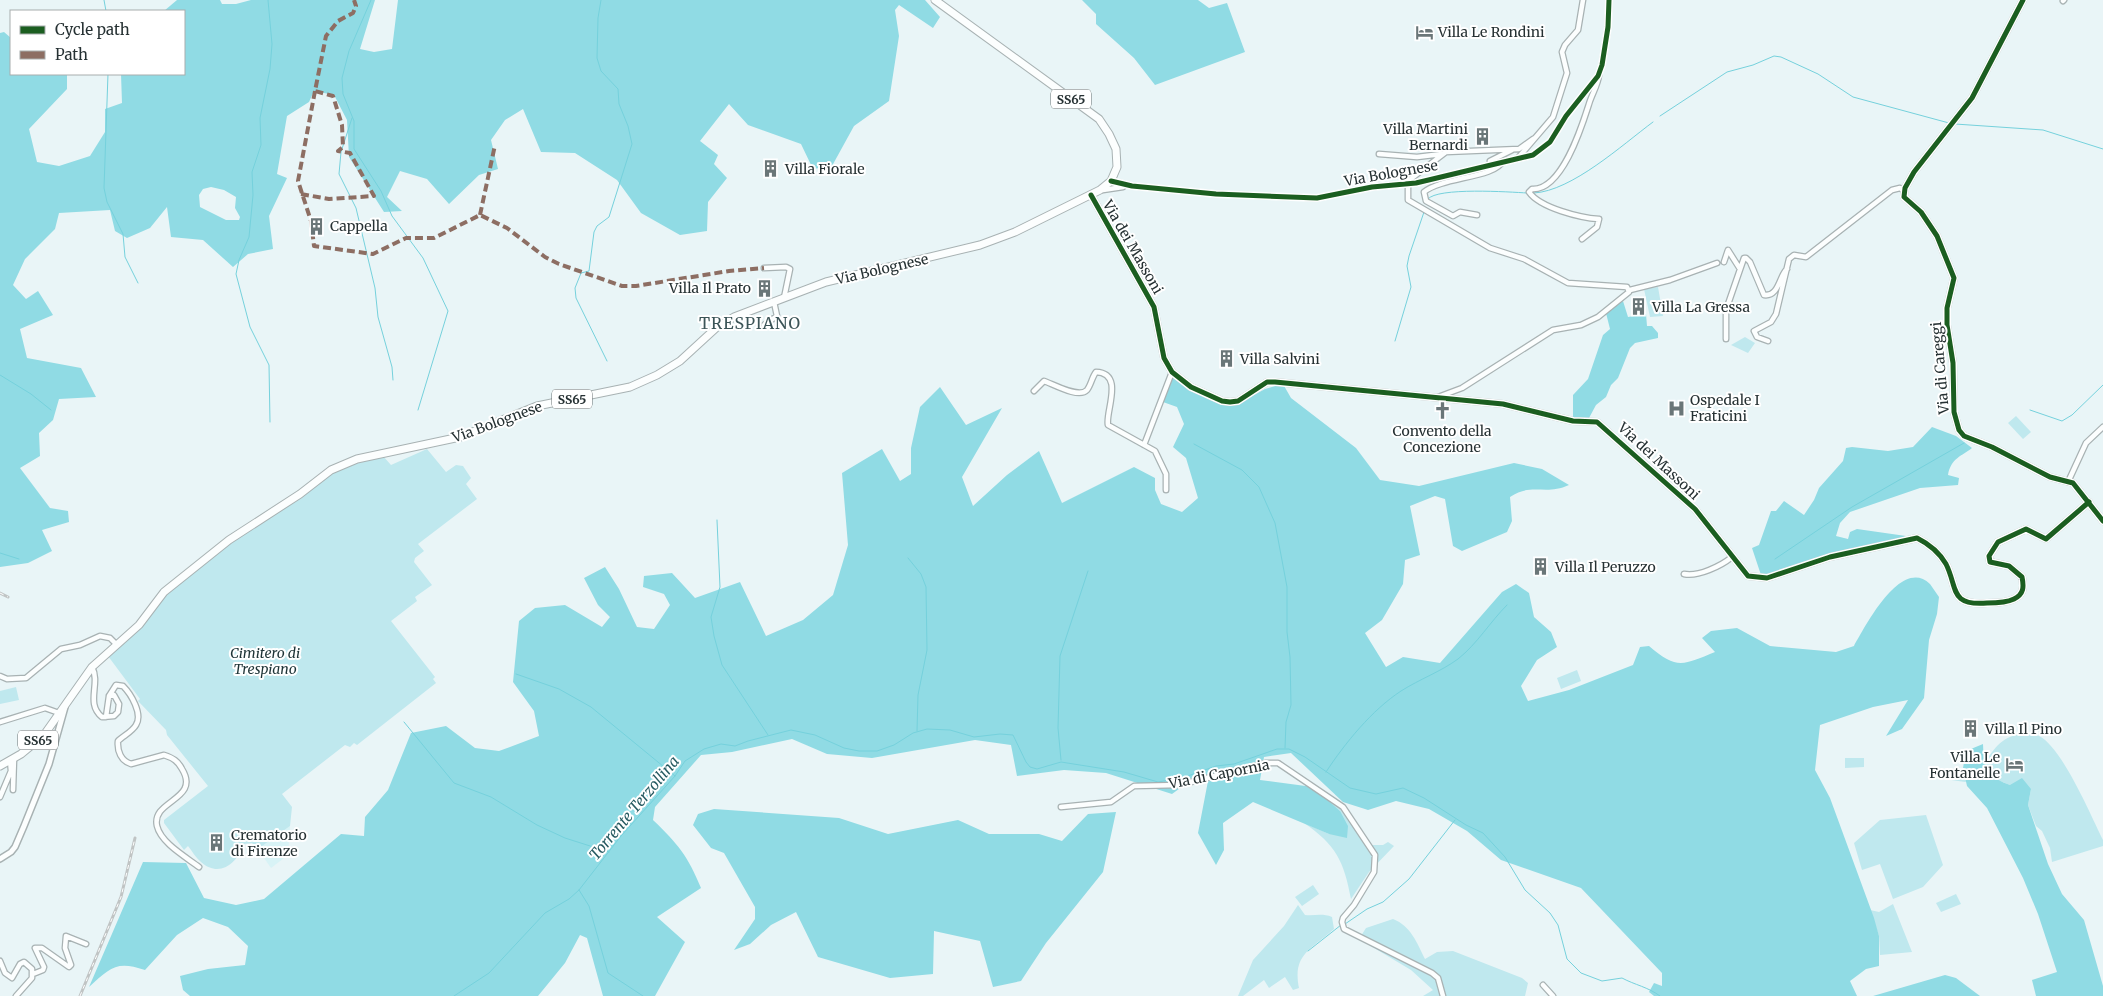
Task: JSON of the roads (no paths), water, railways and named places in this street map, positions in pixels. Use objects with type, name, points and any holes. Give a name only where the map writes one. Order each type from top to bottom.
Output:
[{"type":"main road","name":"SS65","points":[[935,0],[1099,119],[1116,149],[1117,167],[1113,184]]},
{"type":"main road","name":"Via Bolognese","points":[[0,766],[38,740],[60,713],[92,667],[139,626],[155,602],[176,582],[235,535],[300,494],[337,466],[397,450],[460,437],[537,406],[630,387],[675,365],[726,320],[829,281],[980,245],[1015,232],[1113,184]]},
{"type":"street","points":[[1379,154],[1417,157],[1470,149],[1513,149],[1519,148],[1533,139],[1545,129],[1559,104],[1567,73],[1562,52],[1565,45],[1578,30],[1583,0]]},
{"type":"street","name":"Via Bolognese","points":[[1582,240],[1599,223],[1598,219],[1583,219],[1544,204],[1529,192],[1532,189],[1538,190],[1544,186],[1569,160],[1599,77],[1608,27],[1609,0]]},
{"type":"street","points":[[1768,341],[1756,337],[1754,331],[1772,322],[1787,276],[1789,259],[1794,255],[1806,257],[1892,190],[1900,188],[1904,191],[1908,181],[1932,146],[1972,98],[2023,0]]},
{"type":"street","name":"Via Bolognese","points":[[1113,184],[1216,194],[1305,198],[1407,184],[1534,155],[1550,142],[1599,72]]},
{"type":"street","points":[[1518,158],[1533,139]]},
{"type":"street","points":[[1490,161],[1513,149]]},
{"type":"street","points":[[1443,154],[1407,184],[1408,200],[1490,248],[1524,259],[1568,283],[1618,286],[1630,290]]},
{"type":"street","name":"Via Bolognese","points":[[1477,215],[1460,212],[1453,216],[1426,201],[1424,192],[1444,182],[1496,169],[1503,161]]},
{"type":"street","name":"Via di Careggi","points":[[1904,191],[1906,200],[1921,212],[1937,236],[1954,278],[1947,308],[1947,325],[1954,373],[1954,412],[1959,430],[1964,436],[1992,447],[2050,477],[2068,482],[2079,488],[2103,521]]},
{"type":"street","name":"Via dei Massoni","points":[[1091,195],[1154,307],[1164,358],[1172,372],[1191,387],[1222,401],[1230,402],[1238,401],[1268,382],[1275,382],[1503,404],[1573,421],[1597,422],[1606,428],[1694,509],[1748,576],[1767,578],[1830,557],[1917,538],[1925,542],[1940,556],[1946,565],[1954,592],[1961,600],[1976,604],[2005,601],[2020,596],[2023,592],[2022,577],[2015,569],[1989,561],[1989,556],[1996,544],[2026,529],[2046,539],[2089,502]]},
{"type":"street","points":[[1724,262],[1728,250],[1740,269]]},
{"type":"street","points":[[1726,339],[1726,310],[1742,262],[1746,258],[1760,283],[1762,292],[1768,296],[1779,285],[1782,273],[1787,269]]},
{"type":"street","points":[[1438,397],[1462,388],[1553,330],[1582,325],[1598,317],[1630,290],[1670,280],[1716,263]]},
{"type":"street","points":[[764,268],[786,267],[790,269],[784,298]]},
{"type":"street","points":[[764,325],[777,316],[774,302]]},
{"type":"street","points":[[1034,391],[1044,381],[1067,391],[1082,393],[1086,391],[1094,375],[1099,372],[1107,377],[1112,390],[1113,400],[1108,416],[1108,425],[1155,451],[1166,474],[1166,490]]},
{"type":"street","points":[[1144,446],[1172,372]]},
{"type":"street","points":[[2068,482],[2086,443],[2103,427]]},
{"type":"street","points":[[1684,574],[1689,575],[1715,567],[1732,557]]},
{"type":"street","points":[[0,676],[7,679],[26,678],[60,649],[80,645],[100,636],[110,638],[117,645]]},
{"type":"street","points":[[92,667],[95,681],[94,708],[102,717],[114,716],[119,709],[118,699],[114,695],[109,696]]},
{"type":"street","points":[[106,717],[109,696],[114,687],[123,686],[137,711],[138,718],[135,727],[118,741],[117,747],[123,760],[131,764],[164,755],[172,757],[184,771],[187,785],[179,796],[157,817],[157,827],[164,838],[199,867]]},
{"type":"street","points":[[0,858],[11,852],[24,826],[49,764],[66,704]]},
{"type":"street","points":[[0,722],[45,708],[60,713]]},
{"type":"street","points":[[12,759],[14,790]]},
{"type":"street","points":[[0,797],[6,787],[11,771],[12,759]]},
{"type":"street","name":"Via di Capornia","points":[[1061,807],[1111,802],[1134,786],[1179,784],[1266,763],[1278,763],[1343,807],[1375,855],[1374,872],[1342,924],[1347,931],[1432,973],[1438,978],[1443,996]]},
{"type":"street","points":[[16,996],[32,978],[33,974],[44,968],[35,948],[42,948],[69,967],[71,965],[65,948],[66,936],[86,944]]},
{"type":"street","points":[[0,961],[8,977],[12,978],[15,976],[20,964],[24,962],[33,974]]},
{"type":"street","points":[[1543,985],[1553,996]]},
{"type":"waterway","points":[[104,0],[106,10]]},
{"type":"waterway","points":[[268,0],[272,44],[270,69],[260,118],[261,145],[252,172],[253,195],[249,237],[239,260],[236,274],[250,327],[269,365],[270,422]]},
{"type":"waterway","points":[[371,0],[349,51],[342,78],[343,94],[354,121],[354,149],[381,191],[392,216],[423,258],[448,311],[418,410]]},
{"type":"waterway","points":[[601,0],[598,18],[597,58],[601,71],[618,89],[619,104],[628,126],[632,144],[609,217],[597,226],[594,232],[589,271],[581,273],[575,288],[576,298],[607,361]]},
{"type":"waterway","points":[[1660,116],[1727,72],[1753,65],[1774,56],[1781,57],[1818,74],[1853,97],[1949,123]]},
{"type":"waterway","points":[[108,75],[104,188],[107,202],[123,234],[125,257],[138,283]]},
{"type":"waterway","points":[[352,118],[341,152],[339,174],[356,208],[375,288],[378,317],[392,367],[393,380]]},
{"type":"waterway","points":[[1534,193],[1549,190],[1580,176],[1653,122]]},
{"type":"waterway","points":[[1955,124],[2043,130],[2103,149]]},
{"type":"waterway","points":[[1428,199],[1434,195],[1459,192],[1527,193]]},
{"type":"waterway","points":[[1395,341],[1411,287],[1407,266],[1409,256],[1424,212]]},
{"type":"waterway","points":[[0,375],[31,394],[51,410]]},
{"type":"waterway","points":[[2030,410],[2062,421],[2072,415],[2103,385]]},
{"type":"waterway","points":[[1775,559],[1852,507],[1964,443]]},
{"type":"waterway","points":[[1194,444],[1242,470],[1259,487],[1275,523],[1287,587],[1287,632],[1290,657],[1291,705],[1286,722],[1285,748]]},
{"type":"waterway","points":[[717,520],[720,587],[711,617],[714,636],[722,665],[768,735]]},
{"type":"waterway","points":[[0,553],[19,559]]},
{"type":"waterway","points":[[908,558],[921,574],[926,587],[927,650],[918,695],[917,731]]},
{"type":"waterway","points":[[1061,760],[1058,728],[1060,656],[1088,571]]},
{"type":"waterway","points":[[1326,772],[1350,739],[1370,717],[1401,691],[1458,659],[1471,647],[1507,605]]},
{"type":"waterway","points":[[516,674],[559,689],[591,707],[675,776]]},
{"type":"waterway","points":[[404,722],[454,783],[491,797],[537,825],[565,838],[609,852]]},
{"type":"waterway","name":"Torrente Terzollina","points":[[454,996],[489,973],[545,913],[569,899],[579,890],[621,836],[675,776],[685,761],[704,749],[721,744],[735,746],[791,730],[815,735],[844,748],[859,751],[877,751],[894,745],[913,733],[927,729],[950,730],[974,737],[1000,734],[1013,735],[1026,762],[1030,767],[1037,769],[1061,762],[1124,772],[1158,782],[1182,778],[1216,766],[1234,764],[1277,749],[1289,749],[1305,757],[1350,788],[1376,794],[1403,788],[1424,798],[1466,825],[1483,833],[1505,857],[1525,890],[1550,913],[1558,925],[1567,959],[1581,973],[1602,981],[1622,978],[1651,990],[1660,996]]},
{"type":"waterway","points":[[1345,924],[1367,909],[1383,902],[1409,879],[1455,820]]},
{"type":"waterway","points":[[579,890],[589,906],[608,973],[643,996]]},
{"type":"waterway","points":[[1308,951],[1341,925]]},
{"type":"railway","points":[[0,593],[8,597]]},
{"type":"railway","points":[[80,996],[121,897],[135,838]]},
{"type":"place","name":"Villa Le Rondini","points":[[1424,32]]},
{"type":"place","name":"Villa Martini Bernardi","points":[[1482,137]]},
{"type":"place","name":"Villa Fiorale","points":[[771,169]]},
{"type":"place","name":"Cappella","points":[[316,226]]},
{"type":"place","name":"Villa Il Prato","points":[[765,288]]},
{"type":"place","name":"Villa La Gressa","points":[[1638,307]]},
{"type":"place","name":"Villa Salvini","points":[[1226,359]]},
{"type":"place","name":"Ospedale I Fraticini","points":[[1676,408]]},
{"type":"place","name":"Convento della Concezione","points":[[1442,411]]},
{"type":"place","name":"Villa Il Peruzzo","points":[[1541,567]]},
{"type":"place","name":"Villa Il Pino","points":[[1971,729]]},
{"type":"place","name":"Villa Le Fontanelle","points":[[2014,765]]},
{"type":"place","name":"Crematorio di Firenze","points":[[217,843]]},
{"type":"district","name":"TRESPIANO","points":[[750,323]]},
{"type":"park label","name":"Cimitero di Trespiano","points":[[265,662]]}]
